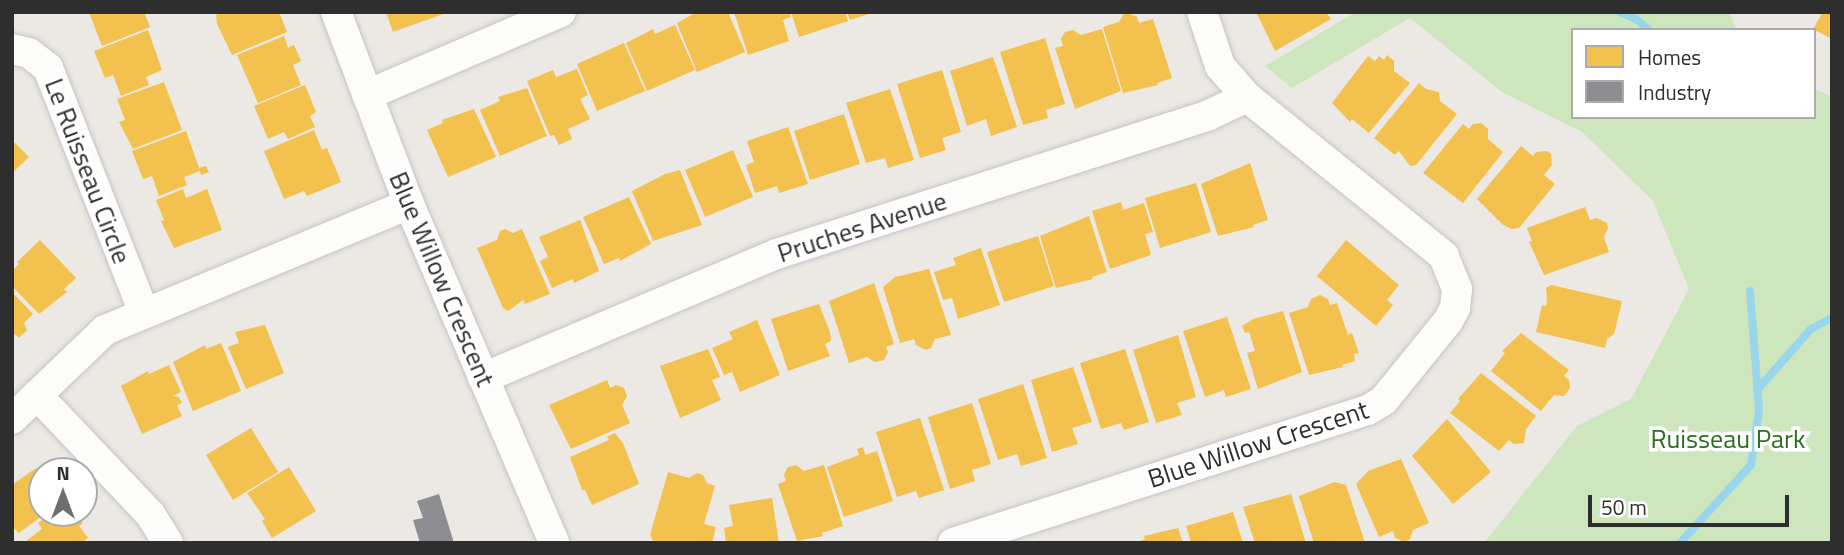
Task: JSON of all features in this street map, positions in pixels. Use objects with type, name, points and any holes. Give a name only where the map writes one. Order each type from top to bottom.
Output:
[{"type":"street","name":"Blue Willow Crescent","points":[[335,12],[409,204],[555,543]]},
{"type":"street","points":[[367,95],[561,12]]},
{"type":"street","name":"Blue Willow Crescent","points":[[953,543],[1368,410],[1384,400],[1448,321],[1455,308],[1457,289],[1444,256],[1247,96],[1220,66],[1202,12]]},
{"type":"street","name":"Le Ruisseau Circle","points":[[12,49],[29,53],[48,68],[144,313]]},
{"type":"street","name":"Pruches Avenue","points":[[483,378],[777,254],[1209,115],[1247,96]]},
{"type":"street","points":[[12,419],[106,330],[409,204]]},
{"type":"street","points":[[37,395],[150,514],[168,543]]},
{"type":"green space","name":"Ruisseau Park","points":[[1356,12],[1729,12],[1736,28],[1571,28],[1571,119],[1816,119],[1816,90],[1832,96],[1832,543],[1484,543],[1577,426],[1631,399],[1689,289],[1653,201],[1582,132],[1502,92],[1410,18],[1292,88],[1265,66]]},
{"type":"building: Homes","points":[[89,12],[144,12],[150,27],[102,46]]},
{"type":"building: Homes","points":[[223,12],[279,12],[287,32],[232,55],[217,24],[216,15]]},
{"type":"building: Homes","points":[[386,12],[446,12],[446,13],[393,32]]},
{"type":"building: Homes","points":[[697,12],[728,12],[745,52],[697,72],[677,23]]},
{"type":"building: Homes","points":[[734,12],[789,12],[791,17],[783,20],[789,41],[748,55]]},
{"type":"building: Homes","points":[[791,12],[845,12],[848,21],[799,37]]},
{"type":"building: Homes","points":[[847,12],[872,12],[872,13],[850,20]]},
{"type":"building: Homes","points":[[1125,12],[1137,17],[1139,23],[1153,19],[1172,78],[1157,83],[1158,85],[1123,93],[1103,27],[1119,22]]},
{"type":"building: Homes","points":[[1256,12],[1326,12],[1331,19],[1275,51]]},
{"type":"building: Homes","points":[[1823,12],[1832,12],[1832,39],[1814,28]]},
{"type":"building: Homes","points":[[675,25],[695,70],[647,91],[626,43],[653,29],[655,34]]},
{"type":"building: Homes","points":[[1102,29],[1121,91],[1075,109],[1055,48],[1063,46],[1061,39],[1065,32],[1073,30],[1081,35]]},
{"type":"building: Homes","points":[[148,30],[162,70],[146,77],[149,85],[121,96],[113,75],[105,78],[94,51]]},
{"type":"building: Homes","points":[[284,36],[288,48],[294,45],[301,61],[293,65],[301,85],[258,103],[237,55]]},
{"type":"building: Homes","points":[[1045,38],[1065,104],[1046,110],[1048,118],[1023,125],[1000,52]]},
{"type":"building: Homes","points":[[624,43],[645,91],[597,111],[577,64]]},
{"type":"building: Homes","points":[[1387,55],[1394,61],[1394,71],[1410,83],[1369,133],[1352,119],[1350,122],[1332,103],[1368,56],[1375,61],[1379,56],[1384,60]]},
{"type":"building: Homes","points":[[993,57],[1017,127],[991,136],[986,119],[967,126],[950,71]]},
{"type":"building: Homes","points":[[577,69],[588,95],[580,99],[590,119],[568,129],[572,139],[559,145],[554,135],[550,136],[527,81],[553,70],[556,77]]},
{"type":"building: Homes","points":[[942,70],[961,132],[942,138],[946,150],[920,158],[897,84]]},
{"type":"building: Homes","points":[[164,82],[182,130],[133,149],[119,122],[125,120],[117,99]]},
{"type":"building: Homes","points":[[1419,83],[1426,89],[1439,92],[1440,101],[1457,114],[1416,165],[1410,166],[1399,151],[1395,155],[1374,138]]},
{"type":"building: Homes","points":[[305,85],[316,112],[310,116],[315,127],[288,139],[284,132],[268,139],[254,106]]},
{"type":"building: Homes","points":[[527,88],[547,136],[500,156],[480,110],[500,101],[498,97]]},
{"type":"building: Homes","points":[[890,89],[914,160],[888,168],[885,158],[866,163],[846,103]]},
{"type":"building: Homes","points":[[474,109],[496,157],[448,177],[427,130],[443,123],[442,120]]},
{"type":"building: Homes","points":[[844,114],[860,164],[810,180],[794,131]]},
{"type":"building: Homes","points":[[1481,123],[1488,129],[1488,139],[1503,152],[1463,203],[1423,173],[1463,124],[1469,129],[1473,124]]},
{"type":"building: Homes","points":[[788,127],[808,184],[779,193],[777,186],[755,193],[746,165],[754,162],[747,141]]},
{"type":"building: Homes","points":[[314,130],[322,150],[327,148],[341,182],[307,196],[304,191],[284,199],[264,151]]},
{"type":"building: Homes","points":[[186,131],[199,168],[206,166],[209,172],[201,175],[200,171],[184,177],[187,185],[159,196],[152,176],[143,179],[132,151]]},
{"type":"building: Homes","points":[[12,140],[29,157],[12,173]]},
{"type":"building: Homes","points":[[1521,146],[1533,156],[1536,152],[1547,151],[1551,154],[1552,165],[1544,175],[1555,184],[1519,228],[1512,229],[1503,225],[1477,199]]},
{"type":"building: Homes","points":[[733,150],[753,197],[705,217],[685,170]]},
{"type":"building: Homes","points":[[1250,163],[1268,220],[1253,225],[1254,227],[1218,236],[1201,184]]},
{"type":"building: Homes","points":[[680,170],[702,225],[653,241],[632,191],[665,174]]},
{"type":"building: Homes","points":[[1196,183],[1211,232],[1160,248],[1145,198]]},
{"type":"building: Homes","points":[[183,189],[186,198],[207,189],[222,230],[174,248],[161,221],[164,220],[156,200]]},
{"type":"building: Homes","points":[[629,197],[651,244],[620,261],[619,258],[604,264],[583,217]]},
{"type":"building: Homes","points":[[1121,202],[1123,210],[1144,203],[1153,232],[1145,234],[1151,255],[1110,269],[1092,211]]},
{"type":"building: Homes","points":[[1585,207],[1590,220],[1597,218],[1607,223],[1604,237],[1609,252],[1544,275],[1529,242],[1532,241],[1527,228]]},
{"type":"building: Homes","points":[[1089,216],[1107,272],[1092,277],[1093,279],[1056,288],[1040,236]]},
{"type":"building: Homes","points":[[580,220],[599,271],[574,283],[573,279],[552,288],[540,261],[548,257],[539,237]]},
{"type":"building: Homes","points":[[505,229],[513,233],[522,229],[550,294],[525,304],[523,300],[508,311],[503,308],[477,248],[497,240],[500,231]]},
{"type":"building: Homes","points":[[1038,236],[1054,286],[1004,302],[987,252]]},
{"type":"building: Homes","points":[[40,240],[76,278],[64,289],[67,292],[39,314],[12,286],[12,271],[19,264],[17,262]]},
{"type":"building: Homes","points":[[1346,240],[1399,285],[1387,300],[1393,305],[1376,326],[1317,276]]},
{"type":"building: Homes","points":[[981,248],[1000,305],[958,319],[952,298],[943,300],[934,272],[956,265],[953,258]]},
{"type":"building: Homes","points":[[929,269],[951,335],[935,339],[931,348],[926,350],[916,345],[914,339],[900,343],[883,287],[895,277]]},
{"type":"building: Homes","points":[[874,283],[894,344],[886,347],[888,352],[884,360],[875,362],[867,357],[849,363],[829,301]]},
{"type":"building: Homes","points":[[1551,285],[1622,301],[1614,334],[1607,339],[1605,348],[1536,332],[1542,305],[1546,306],[1546,288]]},
{"type":"building: Homes","points":[[12,292],[33,314],[24,323],[27,330],[19,338],[15,334],[12,336]]},
{"type":"building: Homes","points":[[1320,295],[1328,299],[1330,305],[1337,303],[1348,335],[1352,333],[1359,353],[1354,354],[1355,361],[1342,365],[1343,367],[1309,375],[1289,313],[1308,307],[1311,299]]},
{"type":"building: Homes","points":[[819,304],[830,332],[831,341],[825,344],[830,356],[788,371],[771,319]]},
{"type":"building: Homes","points":[[1283,311],[1302,372],[1258,389],[1247,353],[1255,351],[1249,332],[1245,333],[1242,326],[1253,319]]},
{"type":"building: Homes","points":[[1227,317],[1251,389],[1226,397],[1224,390],[1205,397],[1183,331]]},
{"type":"building: Homes","points":[[757,320],[780,375],[740,392],[732,372],[724,375],[712,348],[733,339],[729,332]]},
{"type":"building: Homes","points":[[265,325],[284,373],[246,389],[228,347],[239,343],[235,332]]},
{"type":"building: Homes","points":[[1521,333],[1569,370],[1564,376],[1569,380],[1570,388],[1564,396],[1554,395],[1541,411],[1491,371],[1505,353],[1502,351]]},
{"type":"building: Homes","points":[[1178,335],[1196,397],[1177,403],[1182,415],[1156,423],[1133,350]]},
{"type":"building: Homes","points":[[221,343],[241,391],[193,411],[173,362],[205,345],[206,349]]},
{"type":"building: Homes","points":[[708,349],[720,377],[712,380],[721,400],[680,418],[660,366]]},
{"type":"building: Homes","points":[[1125,349],[1149,422],[1124,430],[1121,423],[1101,429],[1080,363]]},
{"type":"building: Homes","points":[[169,365],[181,392],[173,396],[179,397],[182,403],[177,405],[182,416],[142,434],[121,386],[148,371],[149,374]]},
{"type":"building: Homes","points":[[1073,367],[1092,422],[1072,428],[1078,444],[1052,452],[1031,380]]},
{"type":"building: Homes","points":[[1481,373],[1536,416],[1526,429],[1524,443],[1514,444],[1509,440],[1499,451],[1450,413],[1460,401],[1458,399]]},
{"type":"building: Homes","points":[[607,380],[610,388],[616,385],[624,388],[627,396],[622,405],[630,423],[571,449],[549,405]]},
{"type":"building: Homes","points":[[1023,384],[1047,458],[1021,466],[1017,454],[998,460],[978,399]]},
{"type":"building: Homes","points":[[972,403],[991,464],[972,470],[975,481],[950,489],[928,417]]},
{"type":"building: Homes","points":[[920,418],[944,490],[919,498],[916,491],[897,497],[876,432]]},
{"type":"building: Homes","points":[[1447,419],[1491,472],[1453,504],[1412,456]]},
{"type":"building: Homes","points":[[251,428],[278,472],[233,500],[206,455]]},
{"type":"building: Homes","points":[[615,433],[623,443],[639,484],[592,505],[585,490],[582,490],[570,457],[609,440],[607,437]]},
{"type":"building: Homes","points":[[863,447],[865,455],[877,451],[893,501],[844,517],[827,467],[859,455],[857,449]]},
{"type":"building: Homes","points":[[1401,459],[1429,523],[1413,530],[1410,539],[1405,542],[1395,538],[1393,531],[1379,537],[1356,484],[1368,471]]},
{"type":"building: Homes","points":[[796,465],[804,471],[824,465],[843,526],[822,533],[823,536],[797,541],[778,484],[786,481],[784,475],[788,467]]},
{"type":"building: Homes","points":[[289,467],[316,511],[272,538],[262,521],[265,519],[247,493]]},
{"type":"building: Homes","points":[[668,472],[689,478],[697,473],[703,475],[707,483],[715,486],[704,524],[716,527],[712,543],[653,541],[650,535]]},
{"type":"building: Homes","points":[[28,474],[28,526],[19,533],[12,527],[12,485]]},
{"type":"building: Homes","points":[[1335,482],[1346,485],[1365,543],[1314,543],[1299,496]]},
{"type":"building: Homes","points":[[1291,494],[1306,543],[1255,543],[1243,507]]},
{"type":"building: Homes","points":[[772,498],[779,543],[726,543],[724,528],[733,526],[729,505]]},
{"type":"building: Homes","points":[[1233,512],[1243,543],[1191,543],[1186,526]]},
{"type":"building: Homes","points":[[41,527],[80,527],[88,538],[81,543],[29,543],[27,540],[42,529]]},
{"type":"building: Homes","points":[[1178,528],[1183,543],[1135,543],[1145,539],[1144,536]]},
{"type":"building: Industry","points":[[439,494],[454,543],[420,543],[413,520],[423,518],[417,501]]},
{"type":"waterway","points":[[1620,12],[1636,19],[1647,28]]},
{"type":"waterway","points":[[1680,543],[1751,465],[1759,410],[1750,291]]},
{"type":"waterway","points":[[1757,390],[1811,329],[1832,318]]}]
